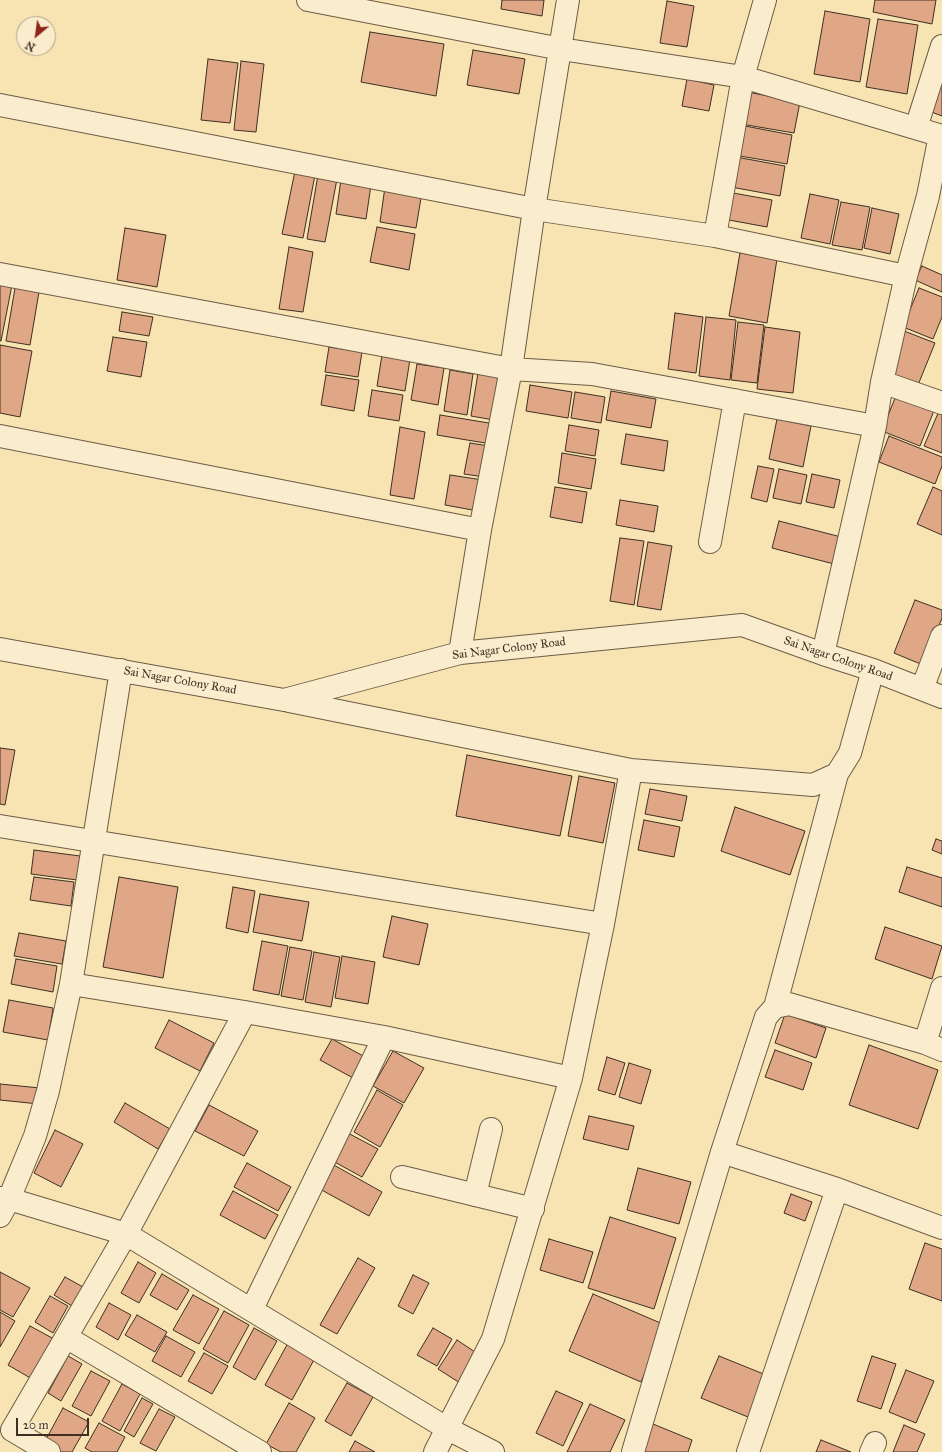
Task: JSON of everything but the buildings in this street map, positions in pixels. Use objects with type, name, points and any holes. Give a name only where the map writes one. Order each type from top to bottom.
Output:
[{"type":"street","points":[[308,0],[561,49],[743,77],[941,136],[928,196],[906,276],[882,382],[875,426],[823,654]]},
{"type":"street","points":[[460,653],[480,530],[511,369],[534,208],[568,0]]},
{"type":"street","points":[[715,236],[743,77],[765,0]]},
{"type":"street","points":[[916,128],[942,46]]},
{"type":"street","points":[[0,105],[534,208],[715,236],[906,276]]},
{"type":"street","points":[[0,274],[511,369],[592,374],[875,426]]},
{"type":"street","points":[[882,382],[942,403]]},
{"type":"street","points":[[710,542],[735,400]]},
{"type":"street","points":[[0,436],[480,530]]},
{"type":"street","name":"Sai Nagar Colony Road","points":[[0,650],[121,670],[284,700],[460,653],[742,625],[873,670],[942,697]]},
{"type":"street","points":[[922,689],[942,636]]},
{"type":"street","points":[[121,670],[71,984],[48,1091],[35,1136],[3,1204],[126,1234],[448,1429],[493,1452]]},
{"type":"street","points":[[633,1452],[722,1152],[766,1017],[775,1006],[837,774],[850,753],[873,670]]},
{"type":"street","points":[[284,700],[631,770],[813,786],[837,774]]},
{"type":"street","points":[[435,1452],[493,1339],[571,1078],[603,924],[631,770]]},
{"type":"street","points":[[0,826],[603,924]]},
{"type":"street","points":[[71,984],[245,1012],[384,1037],[571,1078]]},
{"type":"street","points":[[775,1006],[789,1004],[934,1046],[942,988]]},
{"type":"street","points":[[49,1452],[12,1430],[126,1234],[245,1012]]},
{"type":"street","points":[[252,1309],[384,1037]]},
{"type":"street","points":[[475,1195],[491,1129]]},
{"type":"street","points":[[722,1152],[837,1189],[942,1228]]},
{"type":"street","points":[[402,1177],[533,1209]]},
{"type":"street","points":[[748,1452],[837,1189]]},
{"type":"street","points":[[66,1337],[237,1446],[260,1452]]}]
